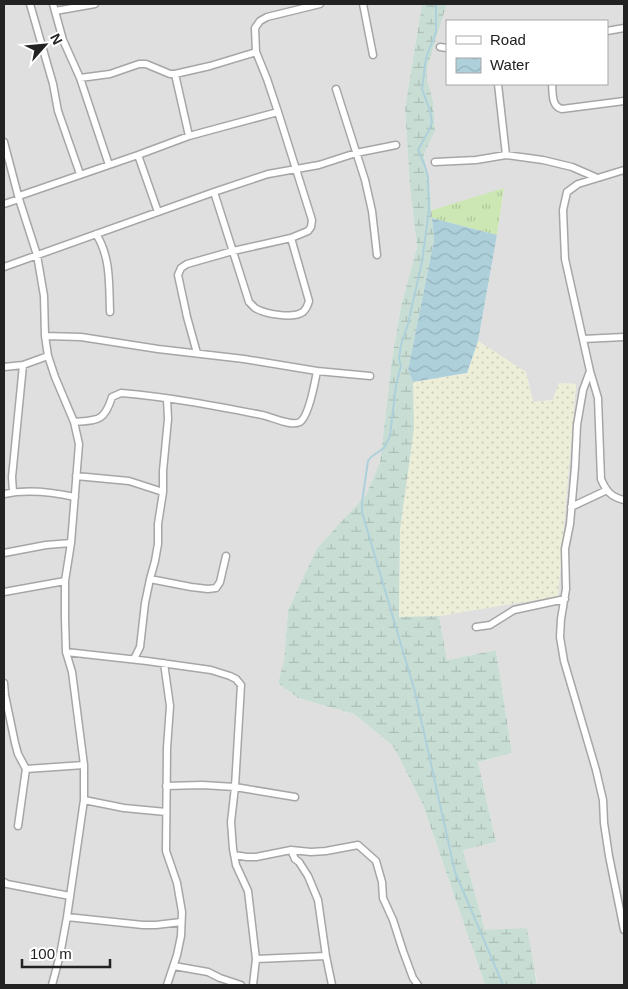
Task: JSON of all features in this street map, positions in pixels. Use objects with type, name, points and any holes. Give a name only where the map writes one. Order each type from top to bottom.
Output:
[{"type":"street","points":[[30,4],[53,84],[58,112],[80,174]]},
{"type":"street","points":[[53,4],[63,40],[80,78],[109,165]]},
{"type":"street","points":[[55,12],[74,6],[95,4]]},
{"type":"street","points":[[197,353],[178,275],[181,268],[187,264],[233,251],[291,238],[308,232],[311,227],[312,220],[268,79],[256,52],[255,28],[260,21],[267,17],[303,6],[320,4]]},
{"type":"street","points":[[363,4],[373,55]]},
{"type":"street","points":[[608,31],[624,28]]},
{"type":"street","points":[[80,78],[110,74],[139,64],[146,64],[170,74],[175,74],[256,52]]},
{"type":"street","points":[[175,74],[189,136]]},
{"type":"street","points":[[498,85],[506,155]]},
{"type":"street","points":[[552,85],[555,105],[562,109],[624,100]]},
{"type":"street","points":[[336,89],[365,180],[372,211],[377,255]]},
{"type":"street","points":[[4,204],[80,174],[189,136],[278,112]]},
{"type":"street","points":[[4,142],[37,255],[44,296],[45,336],[48,356],[74,422],[79,444],[71,543],[65,581],[65,619],[66,652],[72,672],[84,765],[84,800],[67,917],[52,985]]},
{"type":"street","points":[[4,266],[268,174],[396,145]]},
{"type":"street","points":[[138,155],[158,212]]},
{"type":"street","points":[[435,162],[476,160],[506,155],[543,160],[572,167],[595,178]]},
{"type":"street","points":[[624,170],[578,184],[567,192],[563,210],[565,259],[590,371],[598,398],[601,480],[605,490],[624,500]]},
{"type":"street","points":[[214,192],[249,302],[255,308],[279,315],[293,316],[302,312],[307,307],[309,301],[291,238]]},
{"type":"street","points":[[96,234],[101,242],[108,272],[110,312]]},
{"type":"street","points":[[45,336],[81,337],[158,349],[244,358],[317,371],[370,376]]},
{"type":"street","points":[[583,339],[624,337]]},
{"type":"street","points":[[4,367],[23,365],[48,356]]},
{"type":"street","points":[[12,492],[23,365]]},
{"type":"street","points":[[74,422],[90,421],[104,416],[112,397],[121,393],[209,405],[266,416],[290,423],[299,423],[311,400],[317,371]]},
{"type":"street","points":[[590,371],[583,390],[577,425],[575,467],[565,548],[566,588],[560,636],[564,661],[603,800],[609,856],[624,930]]},
{"type":"street","points":[[134,659],[140,647],[144,603],[158,544],[158,524],[163,492],[168,419],[167,398]]},
{"type":"street","points":[[76,476],[129,481],[163,492]]},
{"type":"street","points":[[571,507],[605,490]]},
{"type":"street","points":[[4,494],[12,492],[47,492],[75,497]]},
{"type":"street","points":[[4,553],[46,545],[71,543]]},
{"type":"street","points":[[150,579],[192,587],[216,588],[220,582],[226,556]]},
{"type":"street","points":[[4,592],[65,581]]},
{"type":"street","points":[[476,627],[490,625],[514,610],[565,599]]},
{"type":"street","points":[[140,647],[148,660]]},
{"type":"street","points":[[66,652],[148,660],[211,670],[236,679],[241,685],[232,822],[236,864],[248,891],[256,958],[253,985]]},
{"type":"street","points":[[164,663],[170,706],[167,748],[166,851],[180,898],[182,912],[179,944],[167,985]]},
{"type":"street","points":[[4,683],[4,695],[18,754],[26,769],[18,826]]},
{"type":"street","points":[[26,769],[84,765]]},
{"type":"street","points":[[166,786],[202,785],[235,787],[296,797]]},
{"type":"street","points":[[84,800],[124,808],[166,812]]},
{"type":"street","points":[[234,855],[256,857],[291,850],[326,851],[358,845],[376,861],[382,882],[383,898],[402,951],[418,985]]},
{"type":"street","points":[[291,850],[295,859],[308,876],[316,894],[332,985]]},
{"type":"street","points":[[4,882],[25,888],[70,896]]},
{"type":"street","points":[[67,917],[143,925],[181,922]]},
{"type":"street","points":[[256,958],[326,956]]},
{"type":"street","points":[[174,966],[208,972],[241,985]]},
{"type":"shaded area","points":[[4,4],[422,4],[405,108],[410,189],[417,247],[401,306],[392,359],[380,462],[366,495],[317,548],[288,610],[284,660],[278,683],[298,698],[354,714],[393,746],[423,805],[485,985],[4,985]]},
{"type":"shaded area","points":[[447,4],[624,4],[624,985],[537,985],[536,974],[485,930],[463,850],[496,842],[478,762],[512,753],[496,650],[447,660],[439,616],[558,596],[576,384],[559,383],[553,400],[533,402],[526,372],[478,341],[504,189],[432,210],[424,153],[435,131],[433,101],[427,79],[427,68]]},
{"type":"green space","points":[[422,4],[447,4],[427,68],[427,79],[433,101],[435,131],[424,154],[434,240],[408,370],[413,382],[414,429],[400,529],[399,617],[439,616],[447,660],[496,650],[512,753],[478,762],[496,842],[463,850],[485,930],[527,928],[537,985],[485,985],[423,805],[393,746],[354,714],[298,698],[278,683],[284,660],[288,610],[317,548],[366,495],[380,462],[392,359],[401,306],[417,247],[410,189],[405,108]]},
{"type":"green space","points":[[504,188],[497,235],[432,218],[432,210]]},
{"type":"green space","points":[[478,341],[526,372],[533,402],[553,400],[559,383],[576,384],[558,596],[439,616],[399,618],[400,529],[414,429],[413,382],[467,373]]},
{"type":"water","points":[[432,218],[497,235],[478,341],[467,373],[413,382],[408,370],[434,240]]},
{"type":"waterway","points":[[436,4],[436,32],[426,58],[422,89],[432,122],[418,150],[428,177],[429,210],[422,262],[408,324],[401,345],[399,359],[401,366],[396,385],[390,436],[384,448],[368,461],[362,512],[415,692],[455,872],[503,985]]}]
